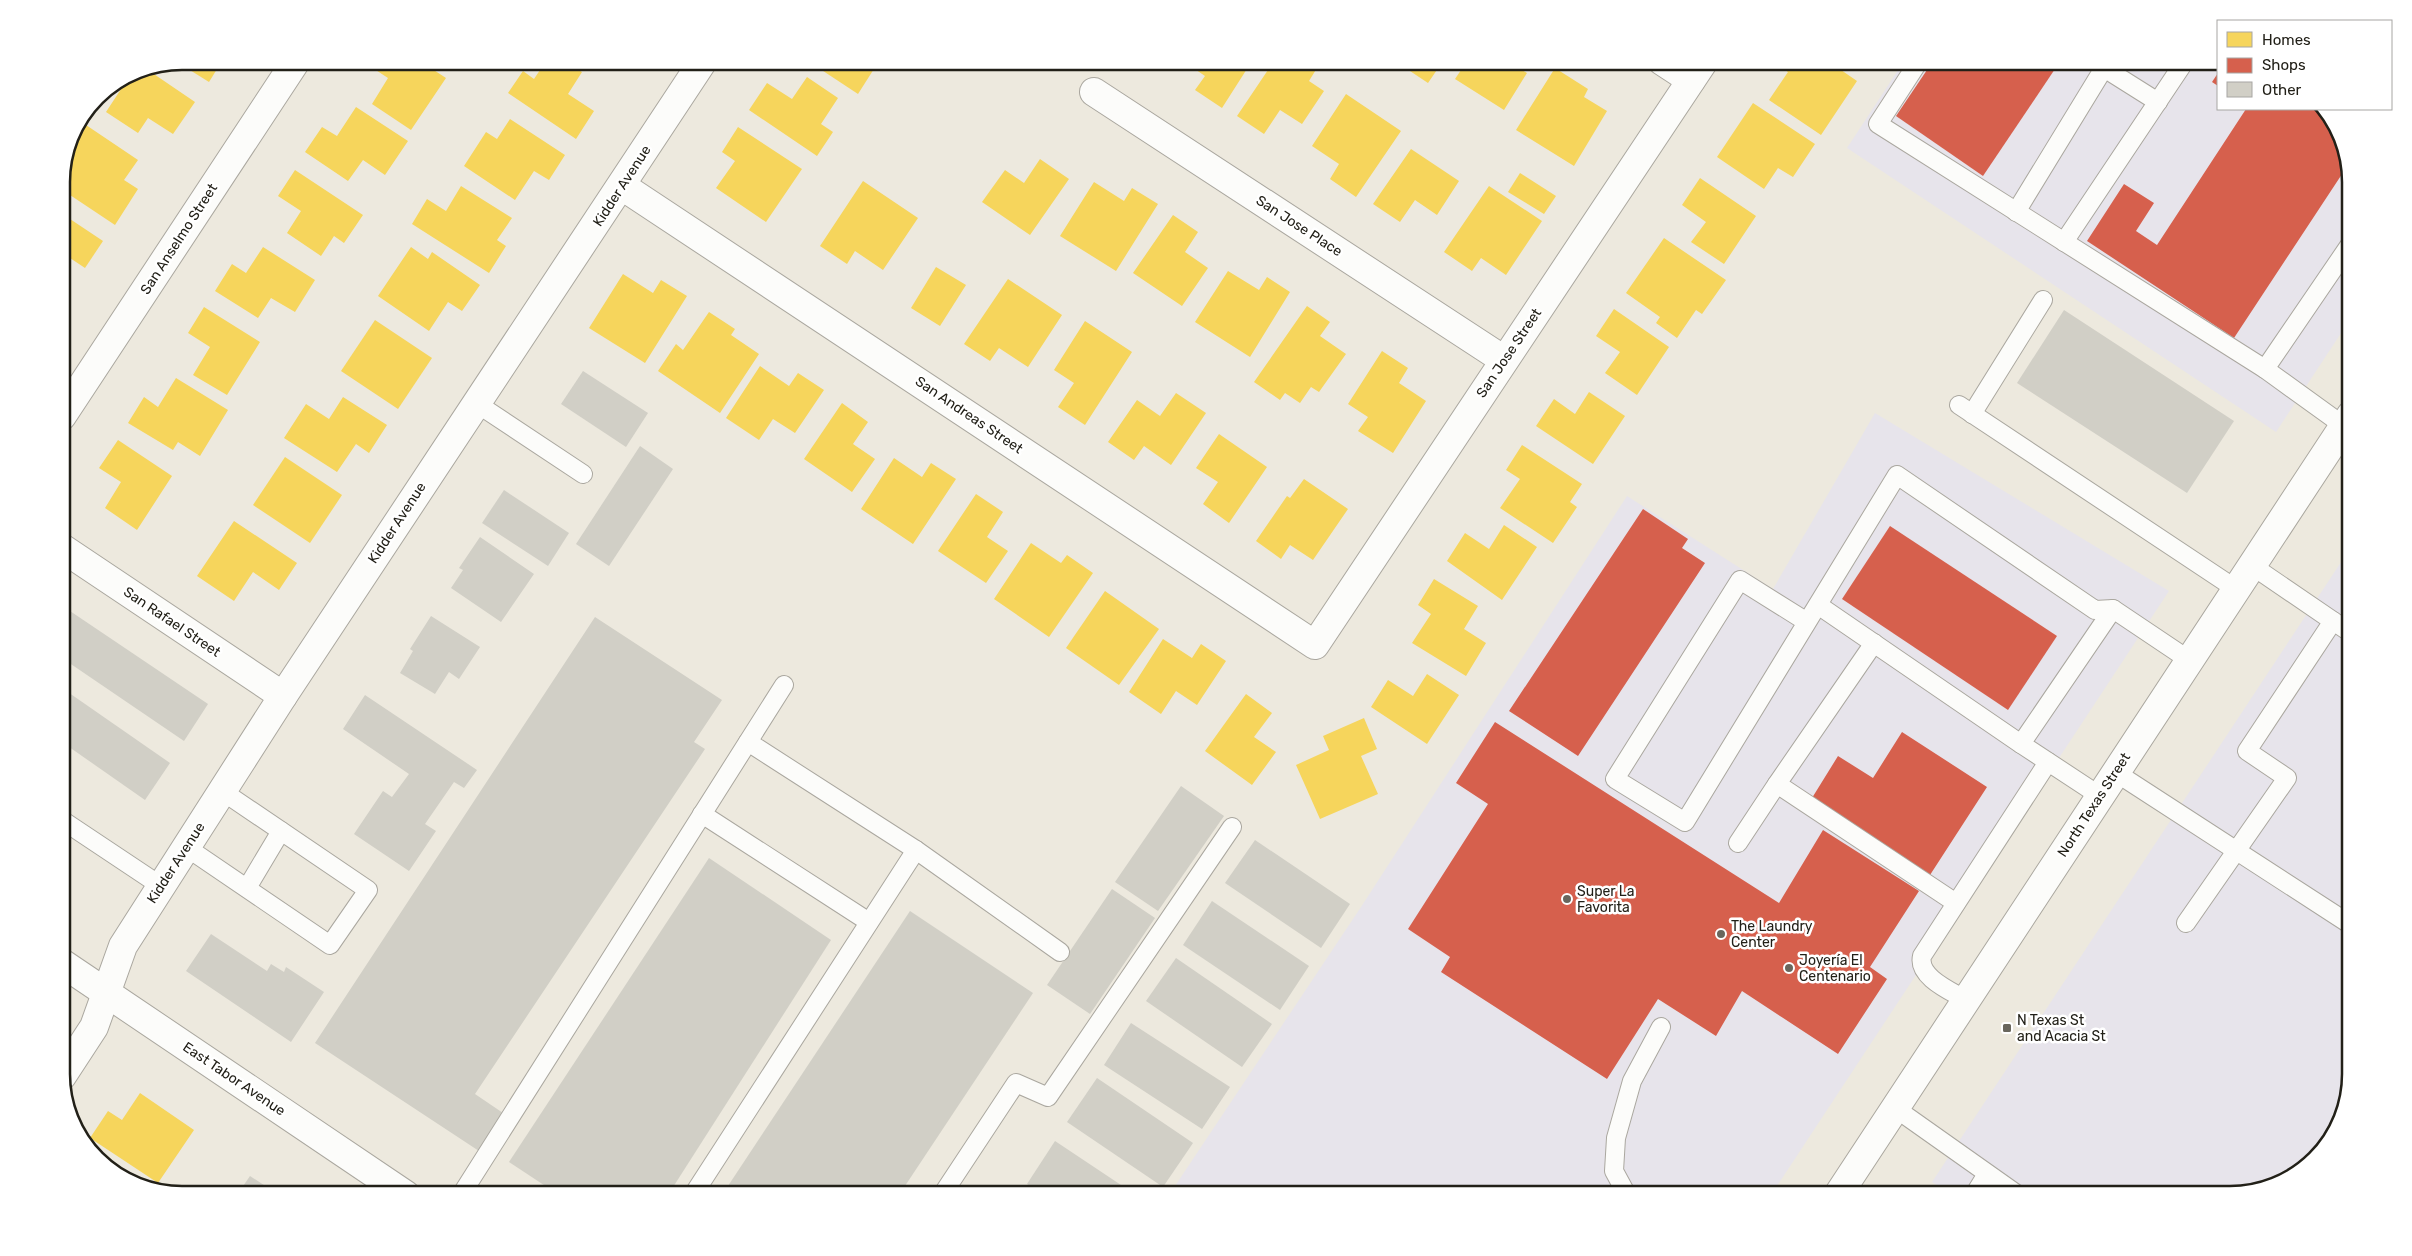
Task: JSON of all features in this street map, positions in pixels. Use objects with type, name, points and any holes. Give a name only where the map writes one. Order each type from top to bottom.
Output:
[{"type":"street","name":"San Anselmo Street","points":[[70,404],[290,70]]},
{"type":"street","name":"Kidder Avenue","points":[[70,1064],[94,1027],[119,953],[161,886],[282,696],[697,70]]},
{"type":"street","name":"San Jose Street","points":[[1315,645],[1698,71]]},
{"type":"street","name":"San Jose Place","points":[[1094,92],[1504,360]]},
{"type":"street","name":"San Andreas Street","points":[[622,186],[1315,645]]},
{"type":"street","name":"North Texas Street","points":[[1844,1186],[2342,428]]},
{"type":"street","name":"San Rafael Street","points":[[70,557],[282,696]]},
{"type":"street","name":"East Tabor Avenue","points":[[70,968],[393,1186]]},
{"type":"lane","points":[[1913,70],[1878,124],[2342,417]]},
{"type":"lane","points":[[2016,212],[2099,70]]},
{"type":"lane","points":[[2113,70],[2158,102]]},
{"type":"lane","points":[[2064,242],[2179,70]]},
{"type":"lane","points":[[2264,369],[2342,255]]},
{"type":"lane","points":[[2043,300],[1965,409],[2236,589]]},
{"type":"lane","points":[[476,403],[583,474]]},
{"type":"lane","points":[[1807,622],[1740,580],[1615,779],[1685,822],[1897,475],[2095,610],[2113,609],[2189,660]]},
{"type":"lane","points":[[2252,565],[2342,626]]},
{"type":"lane","points":[[1818,605],[2100,796]]},
{"type":"lane","points":[[2021,744],[2113,609]]},
{"type":"lane","points":[[2186,923],[2287,778],[2247,751],[2333,621]]},
{"type":"lane","points":[[1738,843],[1874,643]]},
{"type":"lane","points":[[467,1186],[784,685]]},
{"type":"lane","points":[[748,742],[916,850],[1060,952]]},
{"type":"lane","points":[[1966,1000],[1933,979],[1924,971],[1920,962],[1925,949],[2048,762]]},
{"type":"lane","points":[[2115,772],[2342,919]]},
{"type":"lane","points":[[1777,784],[1956,903]]},
{"type":"lane","points":[[186,847],[330,945],[368,890],[222,791]]},
{"type":"lane","points":[[702,814],[869,922]]},
{"type":"lane","points":[[70,825],[161,886]]},
{"type":"lane","points":[[948,1186],[1016,1083],[1048,1098],[1232,827]]},
{"type":"lane","points":[[247,888],[282,832]]},
{"type":"lane","points":[[699,1186],[916,850]]},
{"type":"lane","points":[[1622,1186],[1614,1171],[1616,1138],[1632,1081],[1661,1027]]},
{"type":"lane","points":[[1895,1108],[2005,1186]]},
{"type":"lane","points":[[1980,1186],[1987,1174]]},
{"type":"shaded area","points":[[1898,70],[2217,70],[2217,110],[2316,110],[2330,132],[2340,160],[2342,174],[2342,332],[2276,432],[1847,148]]},
{"type":"shaded area","points":[[1875,413],[2169,591],[1777,1186],[1175,1186],[1361,907],[1627,496],[1773,589]]},
{"type":"shaded area","points":[[2342,561],[2342,1074],[2341,1089],[2334,1117],[2323,1136],[2304,1158],[2286,1171],[2273,1178],[2245,1185],[1938,1186],[1932,1182]]},
{"type":"building: Homes","points":[[190,70],[216,70],[209,82]]},
{"type":"building: Homes","points":[[376,70],[434,70],[446,78],[411,130],[372,104],[388,78]]},
{"type":"building: Homes","points":[[540,70],[579,70],[582,72],[568,94],[594,111],[576,139],[508,93],[523,71],[534,79]]},
{"type":"building: Homes","points":[[822,70],[873,70],[858,94]]},
{"type":"building: Homes","points":[[1196,70],[1246,70],[1222,108],[1195,90],[1205,76]]},
{"type":"building: Homes","points":[[1268,70],[1316,70],[1309,81],[1324,91],[1302,124],[1280,110],[1264,134],[1237,116]]},
{"type":"building: Homes","points":[[1408,70],[1437,70],[1428,83]]},
{"type":"building: Homes","points":[[1461,70],[1522,70],[1527,73],[1504,110],[1455,79]]},
{"type":"building: Homes","points":[[1554,70],[1558,70],[1588,89],[1584,97],[1607,111],[1574,166],[1516,130]]},
{"type":"building: Homes","points":[[1785,70],[1841,70],[1857,81],[1821,135],[1769,100],[1788,72]]},
{"type":"building: Homes","points":[[154,74],[195,102],[173,134],[148,118],[138,133],[106,112],[122,88],[139,78]]},
{"type":"building: Homes","points":[[807,77],[838,98],[821,124],[833,132],[817,156],[749,110],[767,83],[792,99]]},
{"type":"building: Homes","points":[[1346,94],[1401,131],[1356,197],[1330,179],[1339,164],[1312,146]]},
{"type":"building: Homes","points":[[1753,103],[1815,144],[1793,177],[1778,168],[1764,189],[1717,157]]},
{"type":"building: Homes","points":[[356,107],[408,141],[385,175],[363,160],[348,181],[305,152],[322,127],[337,136]]},
{"type":"building: Homes","points":[[510,119],[565,155],[549,180],[534,171],[515,200],[464,166],[486,132],[497,139]]},
{"type":"building: Homes","points":[[86,125],[138,160],[124,180],[138,189],[115,225],[70,195],[71,167],[78,139]]},
{"type":"building: Homes","points":[[738,127],[802,169],[766,222],[716,188],[735,161],[722,152]]},
{"type":"building: Homes","points":[[1411,149],[1459,181],[1437,215],[1415,200],[1400,222],[1373,204]]},
{"type":"building: Homes","points":[[1040,159],[1069,179],[1030,235],[982,202],[1005,170],[1024,183]]},
{"type":"building: Homes","points":[[295,170],[363,215],[344,243],[334,236],[321,256],[287,233],[301,211],[278,196]]},
{"type":"building: Homes","points":[[1520,173],[1556,196],[1544,214],[1508,192]]},
{"type":"building: Homes","points":[[1700,178],[1756,216],[1724,264],[1691,242],[1706,222],[1682,205]]},
{"type":"building: Homes","points":[[863,181],[918,218],[883,270],[855,251],[847,264],[820,246]]},
{"type":"building: Homes","points":[[1094,182],[1124,201],[1132,188],[1158,204],[1116,271],[1060,236]]},
{"type":"building: Homes","points":[[461,186],[512,218],[497,240],[506,246],[489,273],[412,224],[427,199],[446,211]]},
{"type":"building: Homes","points":[[1489,186],[1542,221],[1506,275],[1481,258],[1472,271],[1444,252]]},
{"type":"building: Homes","points":[[1173,215],[1198,232],[1185,252],[1208,268],[1182,306],[1133,273]]},
{"type":"building: Homes","points":[[70,219],[103,241],[85,268],[70,258]]},
{"type":"building: Homes","points":[[1664,238],[1726,280],[1702,314],[1696,310],[1677,338],[1656,323],[1660,317],[1626,293]]},
{"type":"building: Homes","points":[[263,247],[315,280],[295,312],[271,298],[258,318],[215,291],[232,264],[246,273]]},
{"type":"building: Homes","points":[[411,247],[428,259],[432,252],[480,285],[462,311],[448,302],[429,331],[378,296]]},
{"type":"building: Homes","points":[[936,267],[966,285],[940,326],[911,308]]},
{"type":"building: Homes","points":[[1228,271],[1259,290],[1267,277],[1290,292],[1250,357],[1195,322]]},
{"type":"building: Homes","points":[[623,274],[653,293],[661,280],[687,296],[645,363],[589,328]]},
{"type":"building: Homes","points":[[1008,279],[1062,315],[1028,367],[999,348],[990,361],[964,344]]},
{"type":"building: Homes","points":[[1307,306],[1330,322],[1320,336],[1346,354],[1319,392],[1311,387],[1300,403],[1285,393],[1280,400],[1254,382]]},
{"type":"building: Homes","points":[[204,307],[260,342],[227,395],[193,375],[210,347],[188,333]]},
{"type":"building: Homes","points":[[1614,309],[1669,347],[1637,395],[1605,373],[1620,352],[1596,336]]},
{"type":"building: Homes","points":[[709,312],[735,329],[731,335],[759,354],[720,413],[658,371],[676,344],[683,350]]},
{"type":"building: Homes","points":[[375,320],[432,358],[398,409],[341,371]]},
{"type":"building: Homes","points":[[1085,321],[1132,352],[1085,425],[1058,407],[1074,383],[1054,370]]},
{"type":"building: Homes","points":[[1382,351],[1408,368],[1399,383],[1426,401],[1393,453],[1358,431],[1368,417],[1348,404]]},
{"type":"building: Homes","points":[[760,366],[789,386],[798,373],[824,390],[795,433],[773,419],[759,440],[726,418]]},
{"type":"building: Homes","points":[[176,378],[228,410],[200,456],[178,442],[173,450],[128,423],[144,397],[158,407]]},
{"type":"building: Homes","points":[[1589,392],[1625,416],[1593,464],[1536,426],[1554,399],[1575,414]]},
{"type":"building: Homes","points":[[1176,393],[1206,413],[1171,465],[1144,446],[1134,460],[1108,442],[1137,400],[1160,416]]},
{"type":"building: Homes","points":[[343,397],[387,425],[369,453],[356,444],[337,472],[284,438],[306,404],[329,419]]},
{"type":"building: Homes","points":[[842,403],[868,422],[853,444],[875,459],[852,492],[804,459]]},
{"type":"building: Homes","points":[[1219,434],[1267,467],[1229,523],[1203,504],[1218,482],[1196,468]]},
{"type":"building: Homes","points":[[118,440],[172,476],[137,530],[105,508],[121,482],[99,468]]},
{"type":"building: Homes","points":[[1522,445],[1582,484],[1570,502],[1577,507],[1553,543],[1500,508],[1520,479],[1506,470]]},
{"type":"building: Homes","points":[[285,457],[342,495],[310,543],[253,505]]},
{"type":"building: Homes","points":[[894,458],[922,477],[931,463],[956,479],[913,544],[861,509]]},
{"type":"building: Homes","points":[[1304,479],[1348,509],[1313,560],[1290,545],[1281,559],[1256,541],[1287,496],[1290,498]]},
{"type":"building: Homes","points":[[976,494],[1003,512],[987,537],[1008,551],[986,583],[938,551]]},
{"type":"building: Homes","points":[[234,521],[297,563],[279,590],[253,572],[234,601],[197,576]]},
{"type":"building: Homes","points":[[1504,525],[1537,547],[1502,600],[1447,561],[1465,533],[1489,549]]},
{"type":"building: Homes","points":[[1031,543],[1061,563],[1067,555],[1093,573],[1049,637],[994,599]]},
{"type":"building: Homes","points":[[1434,579],[1478,606],[1464,629],[1486,643],[1466,676],[1412,643],[1431,614],[1418,605]]},
{"type":"building: Homes","points":[[1105,591],[1159,629],[1119,685],[1066,648]]},
{"type":"building: Homes","points":[[1163,639],[1192,658],[1201,644],[1226,661],[1197,705],[1176,691],[1161,714],[1129,692]]},
{"type":"building: Homes","points":[[1427,674],[1459,695],[1427,744],[1371,707],[1388,680],[1413,696]]},
{"type":"building: Homes","points":[[1246,694],[1272,713],[1254,737],[1276,752],[1252,785],[1205,751]]},
{"type":"building: Homes","points":[[1364,718],[1377,749],[1361,756],[1378,794],[1320,819],[1296,765],[1329,750],[1323,736]]},
{"type":"building: Homes","points":[[140,1093],[194,1130],[158,1183],[90,1138],[108,1111],[122,1120]]},
{"type":"building: Shops","points":[[1927,70],[2054,70],[1983,176],[1896,116]]},
{"type":"building: Shops","points":[[2217,74],[2217,85],[2212,82]]},
{"type":"building: Shops","points":[[2245,110],[2316,110],[2330,132],[2336,146],[2342,174],[2234,338],[2087,241],[2124,184],[2154,203],[2136,231],[2157,245]]},
{"type":"building: Shops","points":[[1643,509],[1688,539],[1682,548],[1705,563],[1578,756],[1509,711]]},
{"type":"building: Shops","points":[[1890,526],[2057,636],[2008,710],[1842,599]]},
{"type":"building: Shops","name":"Super La Favorita","points":[[1495,722],[1779,903],[1823,830],[1919,891],[1870,967],[1887,979],[1838,1054],[1742,991],[1716,1036],[1658,999],[1607,1079],[1441,972],[1450,957],[1408,929],[1488,804],[1456,783]]},
{"type":"building: Shops","points":[[1902,732],[1987,787],[1930,875],[1812,798],[1838,756],[1873,778]]},
{"type":"building: Other","points":[[2064,310],[2234,421],[2187,493],[2017,383]]},
{"type":"building: Other","points":[[583,371],[648,413],[626,447],[561,404]]},
{"type":"building: Other","points":[[640,446],[673,469],[609,566],[576,544]]},
{"type":"building: Other","points":[[504,490],[569,533],[548,566],[482,523]]},
{"type":"building: Other","points":[[480,537],[534,574],[501,622],[451,588],[463,570],[459,568]]},
{"type":"building: Other","points":[[70,611],[208,704],[184,741],[70,663]]},
{"type":"building: Other","points":[[431,616],[480,647],[459,679],[449,672],[435,694],[400,673],[413,651],[410,649]]},
{"type":"building: Other","points":[[595,617],[722,700],[694,742],[705,749],[475,1094],[503,1113],[479,1151],[315,1043]]},
{"type":"building: Other","points":[[70,694],[170,763],[145,800],[70,748]]},
{"type":"building: Other","points":[[365,695],[477,770],[464,788],[454,782],[425,824],[436,831],[409,871],[354,834],[383,791],[392,797],[409,774],[343,729]]},
{"type":"building: Other","points":[[1181,786],[1224,816],[1158,911],[1115,882]]},
{"type":"building: Other","points":[[1255,840],[1350,904],[1321,948],[1225,883]]},
{"type":"building: Other","points":[[709,858],[831,940],[674,1186],[545,1186],[509,1162]]},
{"type":"building: Other","points":[[1112,889],[1155,918],[1090,1014],[1047,985]]},
{"type":"building: Other","points":[[1212,901],[1309,966],[1280,1010],[1183,945]]},
{"type":"building: Other","points":[[910,911],[1033,993],[905,1186],[728,1186]]},
{"type":"building: Other","points":[[211,934],[267,971],[271,964],[284,972],[286,967],[324,992],[291,1042],[186,971]]},
{"type":"building: Other","points":[[1176,958],[1272,1024],[1242,1067],[1146,1001]]},
{"type":"building: Other","points":[[1131,1023],[1230,1087],[1202,1129],[1104,1065]]},
{"type":"building: Other","points":[[1097,1078],[1193,1143],[1164,1186],[1162,1186],[1067,1122]]},
{"type":"building: Other","points":[[1055,1141],[1122,1186],[1030,1186],[1027,1184]]},
{"type":"building: Other","points":[[250,1176],[265,1186],[243,1186]]},
{"type":"place","name":"Super La Favorita","points":[[1567,899]]},
{"type":"place","name":"The Laundry Center","points":[[1721,934]]},
{"type":"place","name":"Joyería El Centenario","points":[[1789,968]]},
{"type":"place","name":"N Texas St and Acacia St","points":[[2007,1028]]}]
